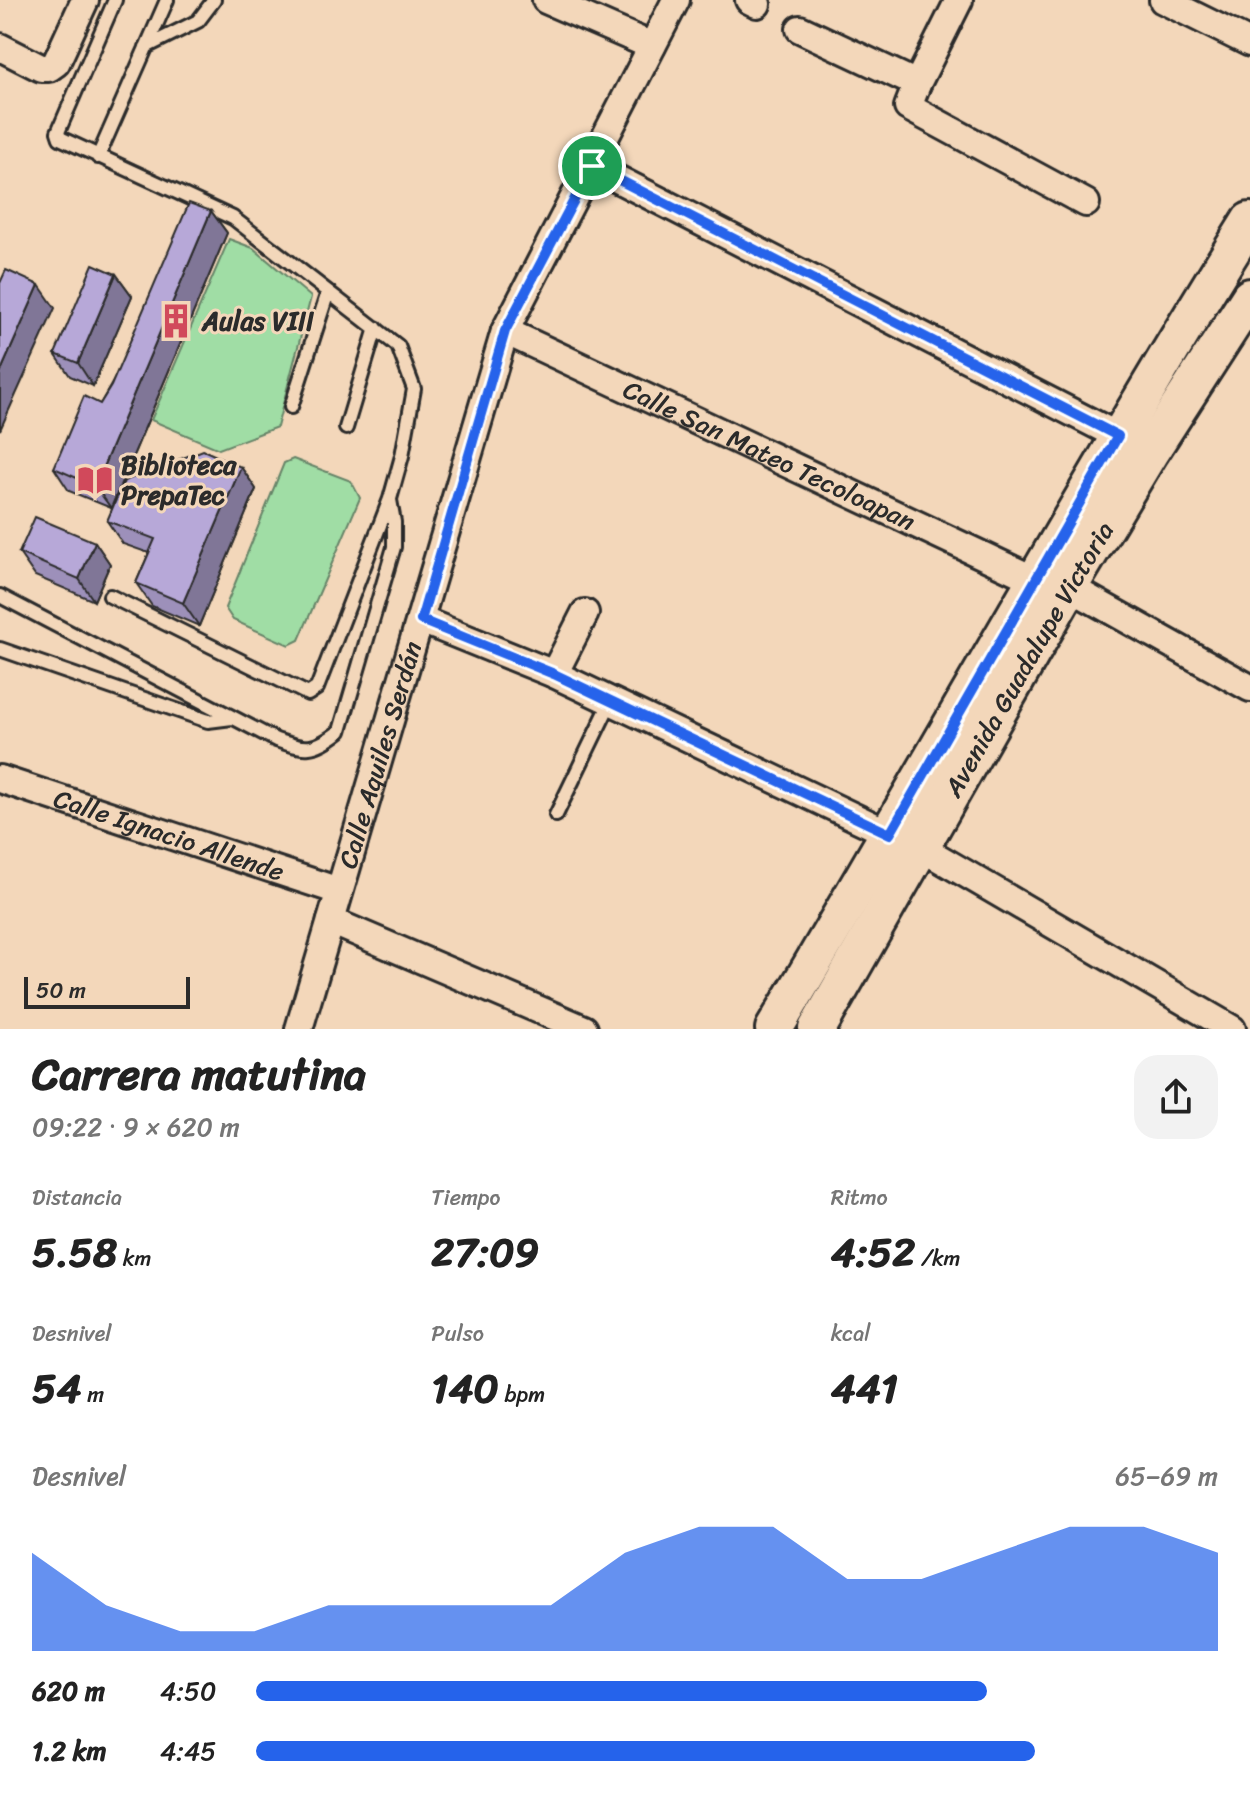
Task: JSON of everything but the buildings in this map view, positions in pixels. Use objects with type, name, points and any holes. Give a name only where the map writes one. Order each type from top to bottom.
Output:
[{"type":"main road","name":"Avenida Guadalupe Victoria","points":[[817,1029],[905,841],[1052,583],[1118,436],[1250,221]]},
{"type":"main road","name":"Avenida Guadalupe Victoria","points":[[1052,583],[1150,452],[1244,318]]},
{"type":"main road","name":"Avenida Guadalupe Victoria","points":[[774,1029],[905,841]]},
{"type":"street","points":[[0,47],[41,68],[49,68],[56,63],[85,0]]},
{"type":"street","points":[[546,0],[652,46]]},
{"type":"street","name":"Calle Aquiles Serdán","points":[[299,1029],[505,331],[676,0]]},
{"type":"street","points":[[959,0],[908,101],[908,107],[1086,203]]},
{"type":"street","points":[[1163,0],[1250,43]]},
{"type":"street","points":[[800,29],[917,84]]},
{"type":"street","points":[[592,166],[1118,436]]},
{"type":"street","name":"Calle San Mateo Tecoloapan","points":[[505,331],[1052,583],[1250,688]]},
{"type":"street","points":[[554,674],[585,613]]},
{"type":"street","points":[[421,620],[554,674],[905,841],[1232,1029]]},
{"type":"street","name":"Calle Ignacio Allende","points":[[0,779],[339,891]]},
{"type":"street","points":[[331,921],[584,1029]]},
{"type":"lane","points":[[110,596],[308,694],[317,688],[390,499],[402,456],[414,389],[398,346],[233,218],[60,138],[58,132],[115,0]]},
{"type":"lane","points":[[98,157],[167,0]]},
{"type":"lane","points":[[146,47],[198,21],[214,0]]},
{"type":"lane","points":[[291,407],[328,292]]},
{"type":"lane","points":[[346,428],[376,328]]},
{"type":"lane","points":[[0,596],[276,740],[304,749],[322,745],[340,731],[394,547],[390,499]]},
{"type":"lane","points":[[0,649],[208,721],[234,718]]},
{"type":"lane","points":[[556,815],[611,701]]},
{"type":"green space","points":[[229,239],[253,248],[311,297],[277,427],[219,449],[151,420]]},
{"type":"green space","points":[[293,459],[351,481],[360,498],[299,640],[289,645],[233,620],[225,608],[284,463]]},
{"type":"place","name":"Aulas VIII","points":[[176,321]]},
{"type":"place","name":"Biblioteca PrepaTec","points":[[95,480]]},
{"type":"route","points":[[592,166],[1118,436],[890,834],[554,674],[421,620],[505,331],[592,166]]}]
